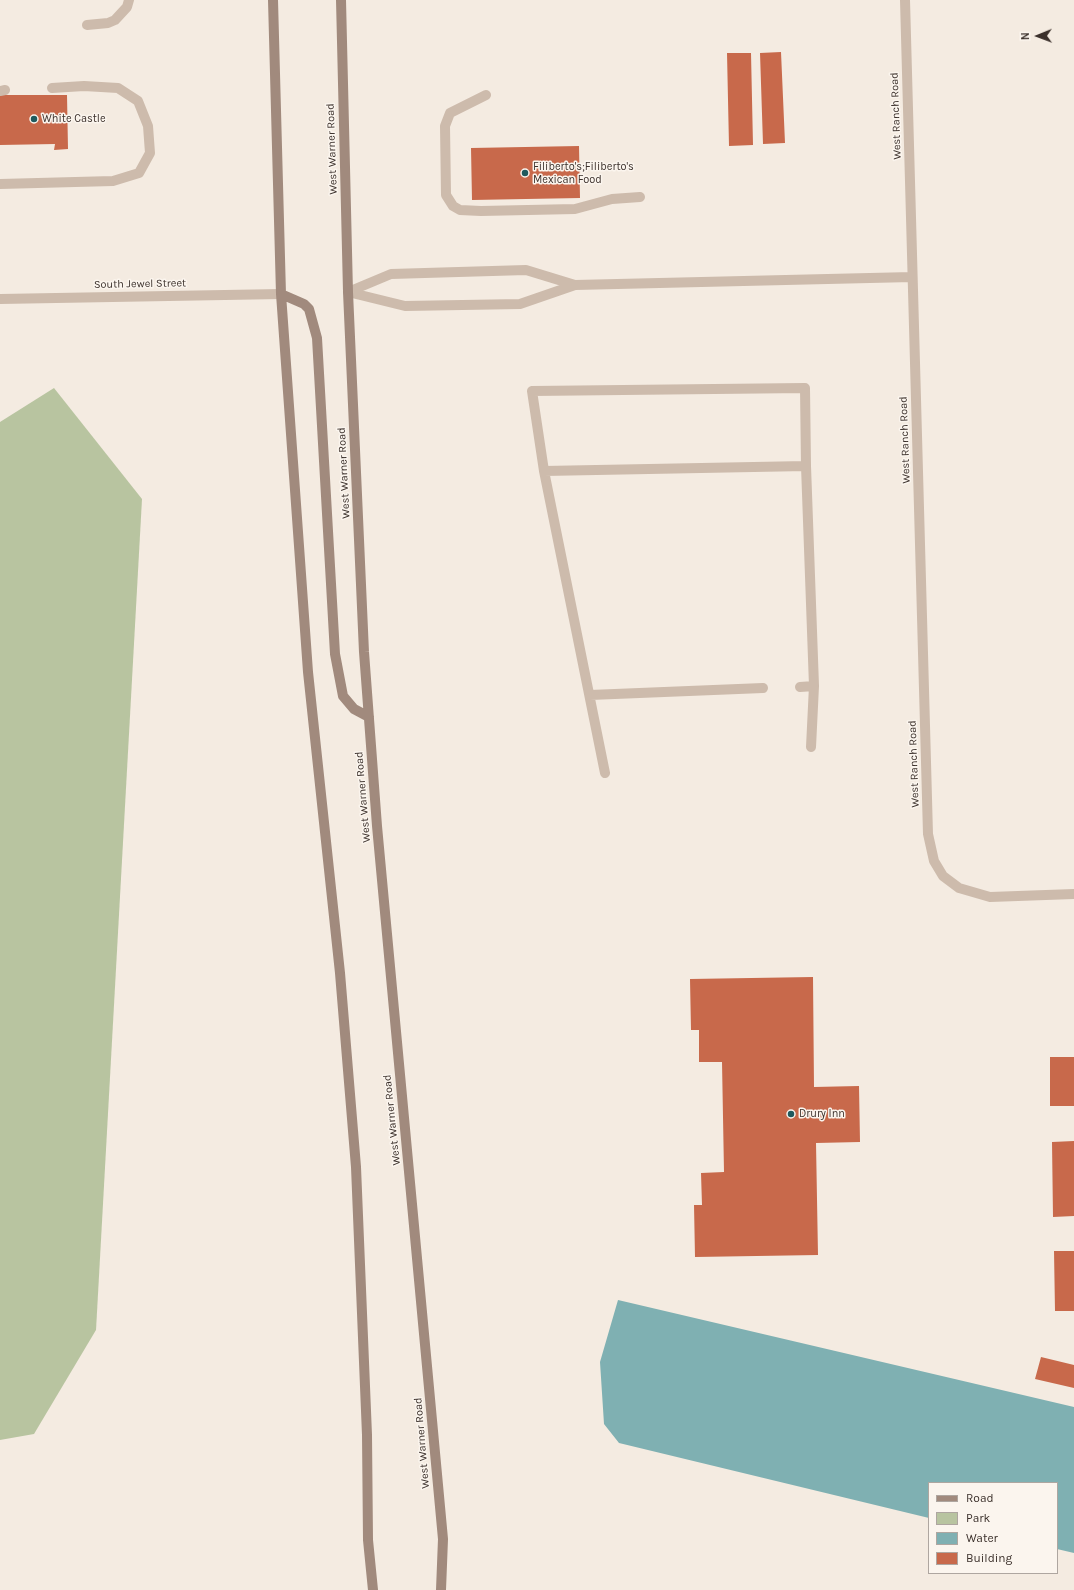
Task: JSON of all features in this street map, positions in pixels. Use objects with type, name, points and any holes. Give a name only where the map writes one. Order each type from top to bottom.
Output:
[{"type":"main road","points":[[273,0],[281,294],[308,672],[340,973],[356,1167],[367,1427],[368,1540],[373,1590]]},
{"type":"main road","name":"West Warner Road","points":[[341,0],[348,292],[368,717],[387,941],[443,1538],[441,1590]]},
{"type":"main road","points":[[281,294],[304,304],[309,309],[318,338],[335,654],[344,696],[354,708],[368,717]]},
{"type":"street","points":[[87,25],[108,23],[115,20],[127,7],[129,0]]},
{"type":"street","name":"West Ranch Road","points":[[905,0],[928,834],[934,861],[943,876],[959,888],[990,897],[1074,894]]},
{"type":"street","points":[[0,184],[113,181],[139,173],[150,153],[148,126],[138,101],[118,88],[84,86],[52,88]]},
{"type":"street","points":[[486,95],[450,113],[445,126],[446,195],[453,206],[460,210],[481,211],[576,209],[612,199],[640,197]]},
{"type":"street","points":[[348,292],[391,274],[518,270],[526,270],[575,285]]},
{"type":"street","points":[[348,292],[405,306],[520,304],[575,285],[912,277]]},
{"type":"street","name":"South Jewel Street","points":[[0,300],[281,294]]},
{"type":"street","points":[[605,773],[544,471],[532,391],[805,388],[806,466],[814,686],[811,747]]},
{"type":"street","points":[[544,471],[806,466]]},
{"type":"street","points":[[800,687],[814,686]]},
{"type":"street","points":[[590,695],[763,688]]},
{"type":"green space","points":[[54,388],[142,499],[96,1330],[34,1434],[0,1440],[0,422]]},
{"type":"water","points":[[618,1300],[1074,1407],[1074,1553],[1058,1549],[1058,1482],[928,1482],[928,1518],[619,1443],[604,1424],[600,1362]]},
{"type":"building","points":[[781,52],[785,143],[763,144],[760,53]]},
{"type":"building","points":[[727,53],[751,53],[753,145],[729,146]]},
{"type":"building","name":"White Castle","points":[[0,95],[67,95],[68,149],[54,150],[55,144],[0,145]]},
{"type":"building","name":"Filiberto's;Filiberto's Mexican Food","points":[[579,146],[580,198],[472,200],[471,148]]},
{"type":"building","name":"Drury Inn","points":[[813,977],[814,1087],[859,1086],[860,1142],[816,1143],[818,1255],[695,1257],[694,1205],[702,1205],[701,1173],[724,1172],[722,1062],[699,1062],[699,1030],[691,1030],[690,979]]},
{"type":"building","points":[[1050,1057],[1074,1057],[1074,1106],[1050,1106]]},
{"type":"building","points":[[1074,1141],[1074,1216],[1053,1217],[1052,1142]]},
{"type":"building","points":[[1054,1251],[1074,1251],[1074,1311],[1055,1311]]},
{"type":"building","points":[[1041,1357],[1074,1365],[1074,1388],[1035,1379]]},
{"type":"place","name":"White Castle","points":[[34,119]]},
{"type":"place","name":"Filiberto's;Filiberto's Mexican Food","points":[[525,173]]},
{"type":"place","name":"Drury Inn","points":[[791,1114]]}]
